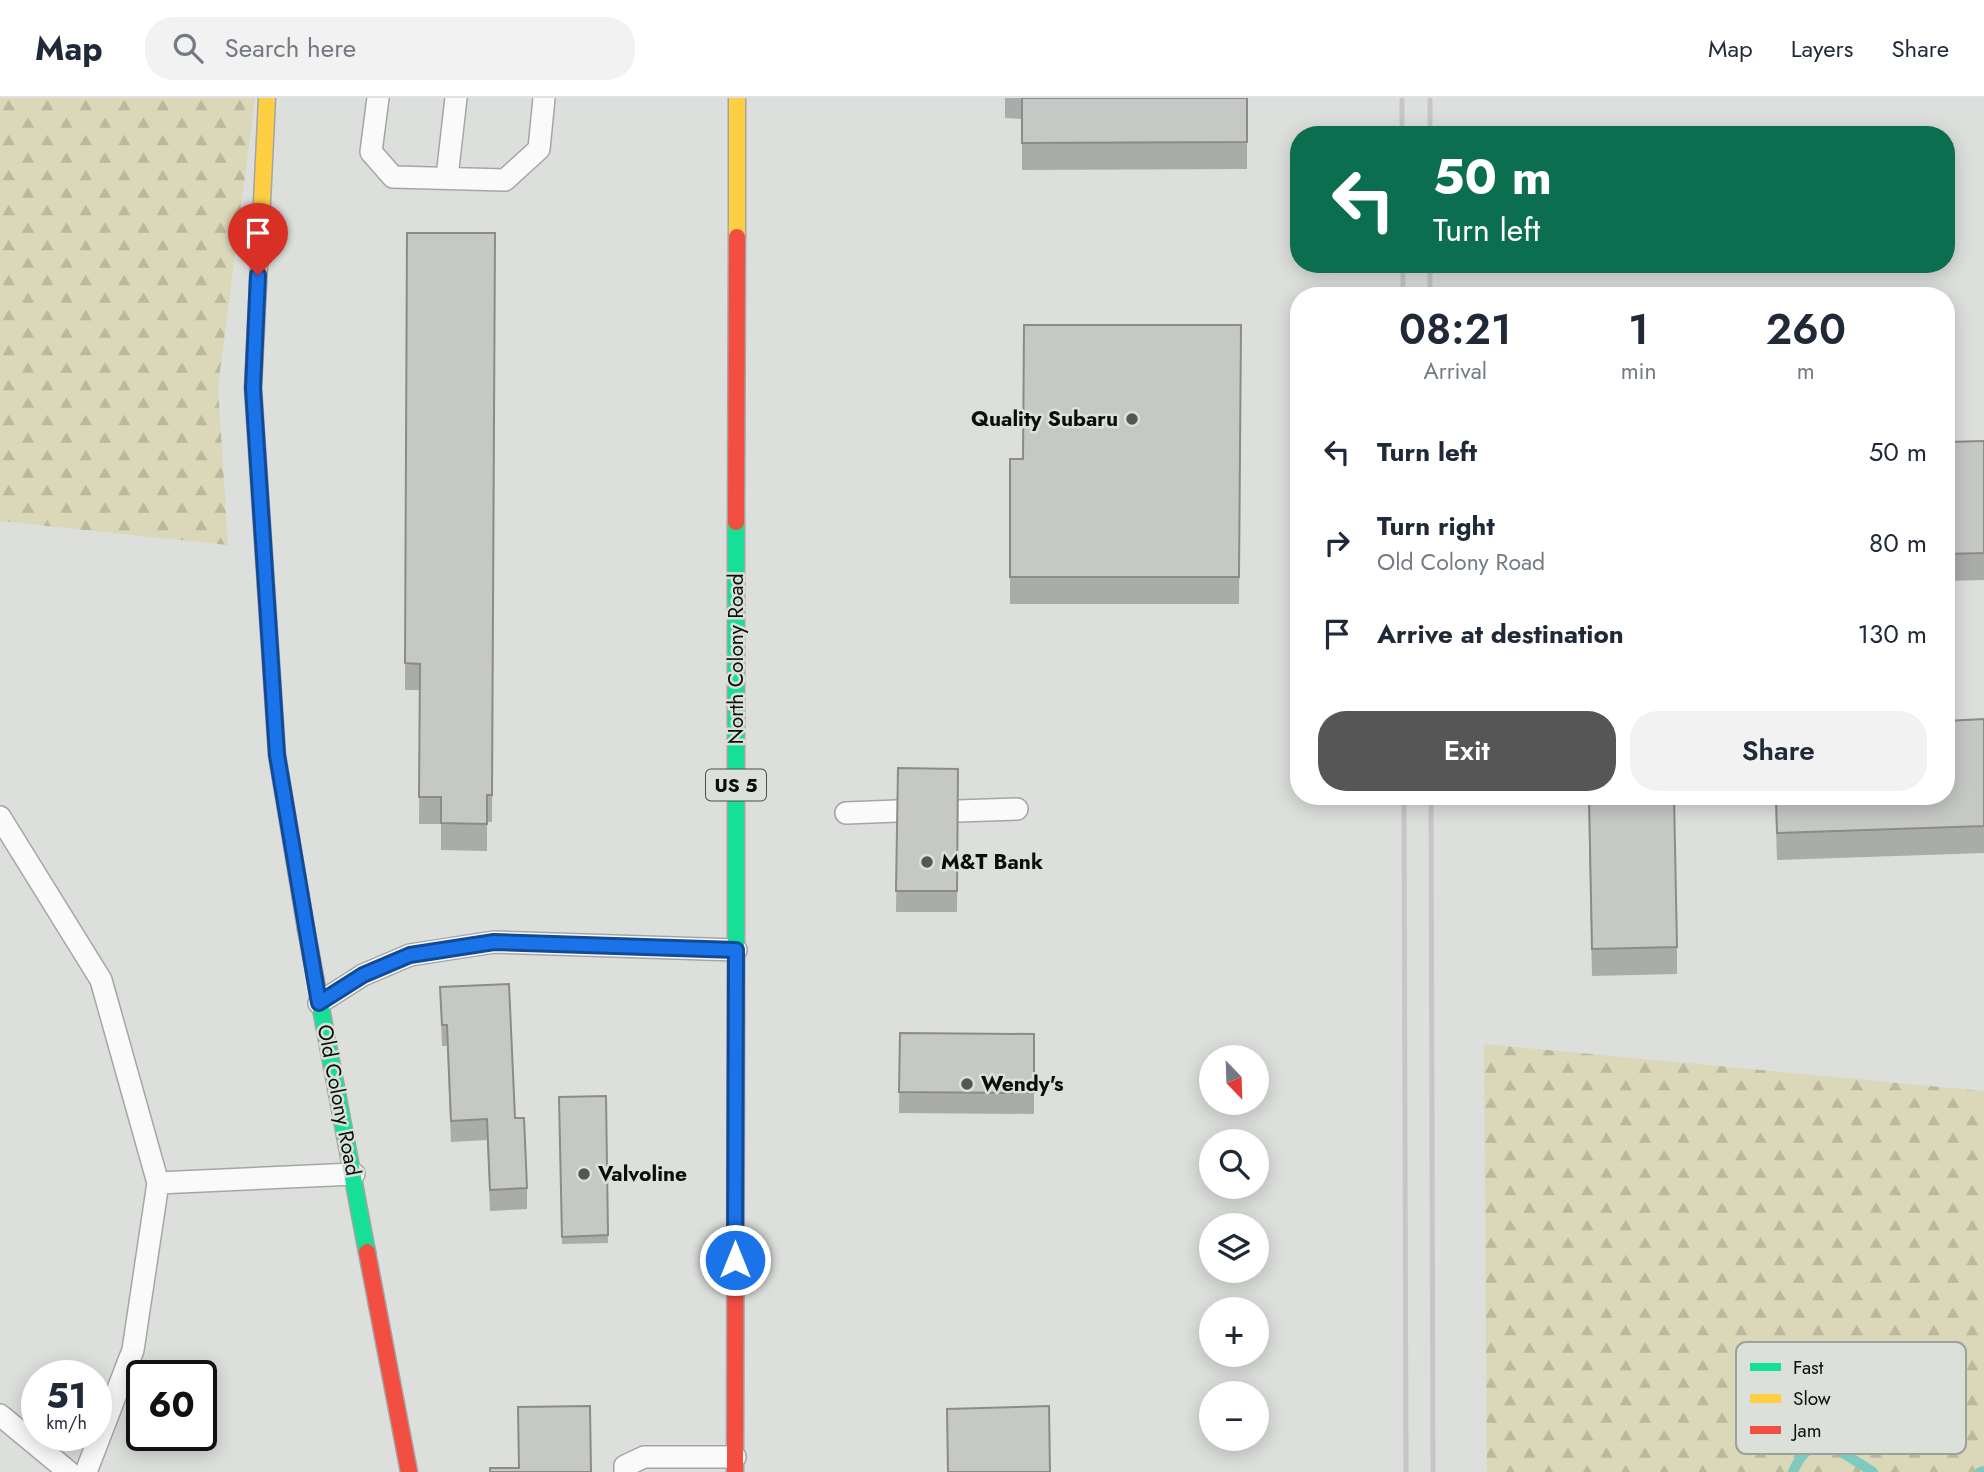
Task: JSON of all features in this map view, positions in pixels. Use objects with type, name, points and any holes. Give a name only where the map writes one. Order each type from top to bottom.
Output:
[{"type":"street","name":"Old Colony Road","points":[[267,98],[253,388],[277,755],[319,1003],[410,1472]]},
{"type":"street","name":"North Colony Road","points":[[735,1465],[737,98]]},
{"type":"lane","points":[[378,98],[371,152],[393,177],[505,180],[540,149],[544,98]]},
{"type":"lane","points":[[447,177],[456,98]]},
{"type":"lane","points":[[958,811],[1017,809]]},
{"type":"lane","points":[[846,814],[897,811]]},
{"type":"lane","points":[[0,817],[101,979],[158,1183],[133,1350],[86,1472]]},
{"type":"lane","points":[[319,1003],[363,975],[410,955],[494,942],[736,950]]},
{"type":"lane","points":[[158,1183],[354,1174]]},
{"type":"lane","points":[[0,1415],[69,1472]]},
{"type":"lane","points":[[625,1472],[625,1466],[644,1457],[735,1465]]},
{"type":"green space","points":[[0,98],[255,98],[218,387],[228,545],[0,521]]},
{"type":"green space","points":[[1484,1044],[1984,1091],[1984,1472],[1487,1472]]},
{"type":"building","points":[[1022,98],[1247,98],[1247,142],[1022,143]]},
{"type":"building","points":[[407,233],[495,233],[492,795],[487,795],[487,824],[441,823],[441,797],[419,797],[420,664],[405,663]]},
{"type":"building","name":"Quality Subaru","points":[[1024,325],[1241,325],[1239,577],[1010,577],[1010,459],[1023,459]]},
{"type":"building","points":[[1984,441],[1984,553],[1955,554],[1955,442]]},
{"type":"building","points":[[1984,719],[1984,826],[1777,833],[1776,805],[1955,805],[1955,721]]},
{"type":"building","name":"M&T Bank","points":[[898,768],[958,769],[957,891],[896,891]]},
{"type":"building","points":[[1589,805],[1674,805],[1677,947],[1592,949]]},
{"type":"building","points":[[509,984],[515,1118],[524,1118],[527,1188],[490,1190],[487,1119],[451,1121],[447,1025],[442,1025],[440,987]]},
{"type":"building","name":"Wendy's","points":[[900,1033],[1034,1034],[1034,1093],[899,1092]]},
{"type":"building","name":"Valvoline","points":[[606,1096],[608,1235],[562,1237],[559,1097]]},
{"type":"building","points":[[590,1406],[591,1472],[490,1472],[490,1468],[519,1468],[518,1407]]},
{"type":"building","points":[[1049,1406],[1050,1472],[948,1472],[947,1409]]},
{"type":"waterway","points":[[1793,1472],[1804,1454]]},
{"type":"waterway","points":[[1843,1454],[1873,1472]]},
{"type":"waterway","points":[[1980,1472],[1984,1471]]},
{"type":"railway","points":[[1402,98],[1402,126]]},
{"type":"railway","points":[[1430,98],[1430,126]]},
{"type":"railway","points":[[1403,273],[1403,287]]},
{"type":"railway","points":[[1430,273],[1430,287]]},
{"type":"railway","points":[[1404,805],[1406,1472]]},
{"type":"railway","points":[[1431,805],[1433,1472]]},
{"type":"traffic: fast","points":[[736,522],[736,1023]]},
{"type":"traffic: fast","points":[[306,929],[367,1252]]},
{"type":"traffic: slow","points":[[266,587],[253,388],[267,98]]},
{"type":"traffic: slow","points":[[737,98],[737,237]]},
{"type":"traffic: jam","points":[[736,522],[737,237]]},
{"type":"traffic: jam","points":[[266,587],[277,755],[306,929]]},
{"type":"traffic: jam","points":[[735,1472],[736,1023]]},
{"type":"traffic: jam","points":[[367,1252],[409,1472]]},
{"type":"place","name":"Quality Subaru","points":[[1132,419]]},
{"type":"place","name":"M&T Bank","points":[[927,862]]},
{"type":"place","name":"Wendy's","points":[[967,1084]]},
{"type":"place","name":"Valvoline","points":[[584,1174]]},
{"type":"route","points":[[258,275],[253,388],[277,755],[319,1003],[363,975],[410,955],[494,942],[736,950],[735,1260]]}]
